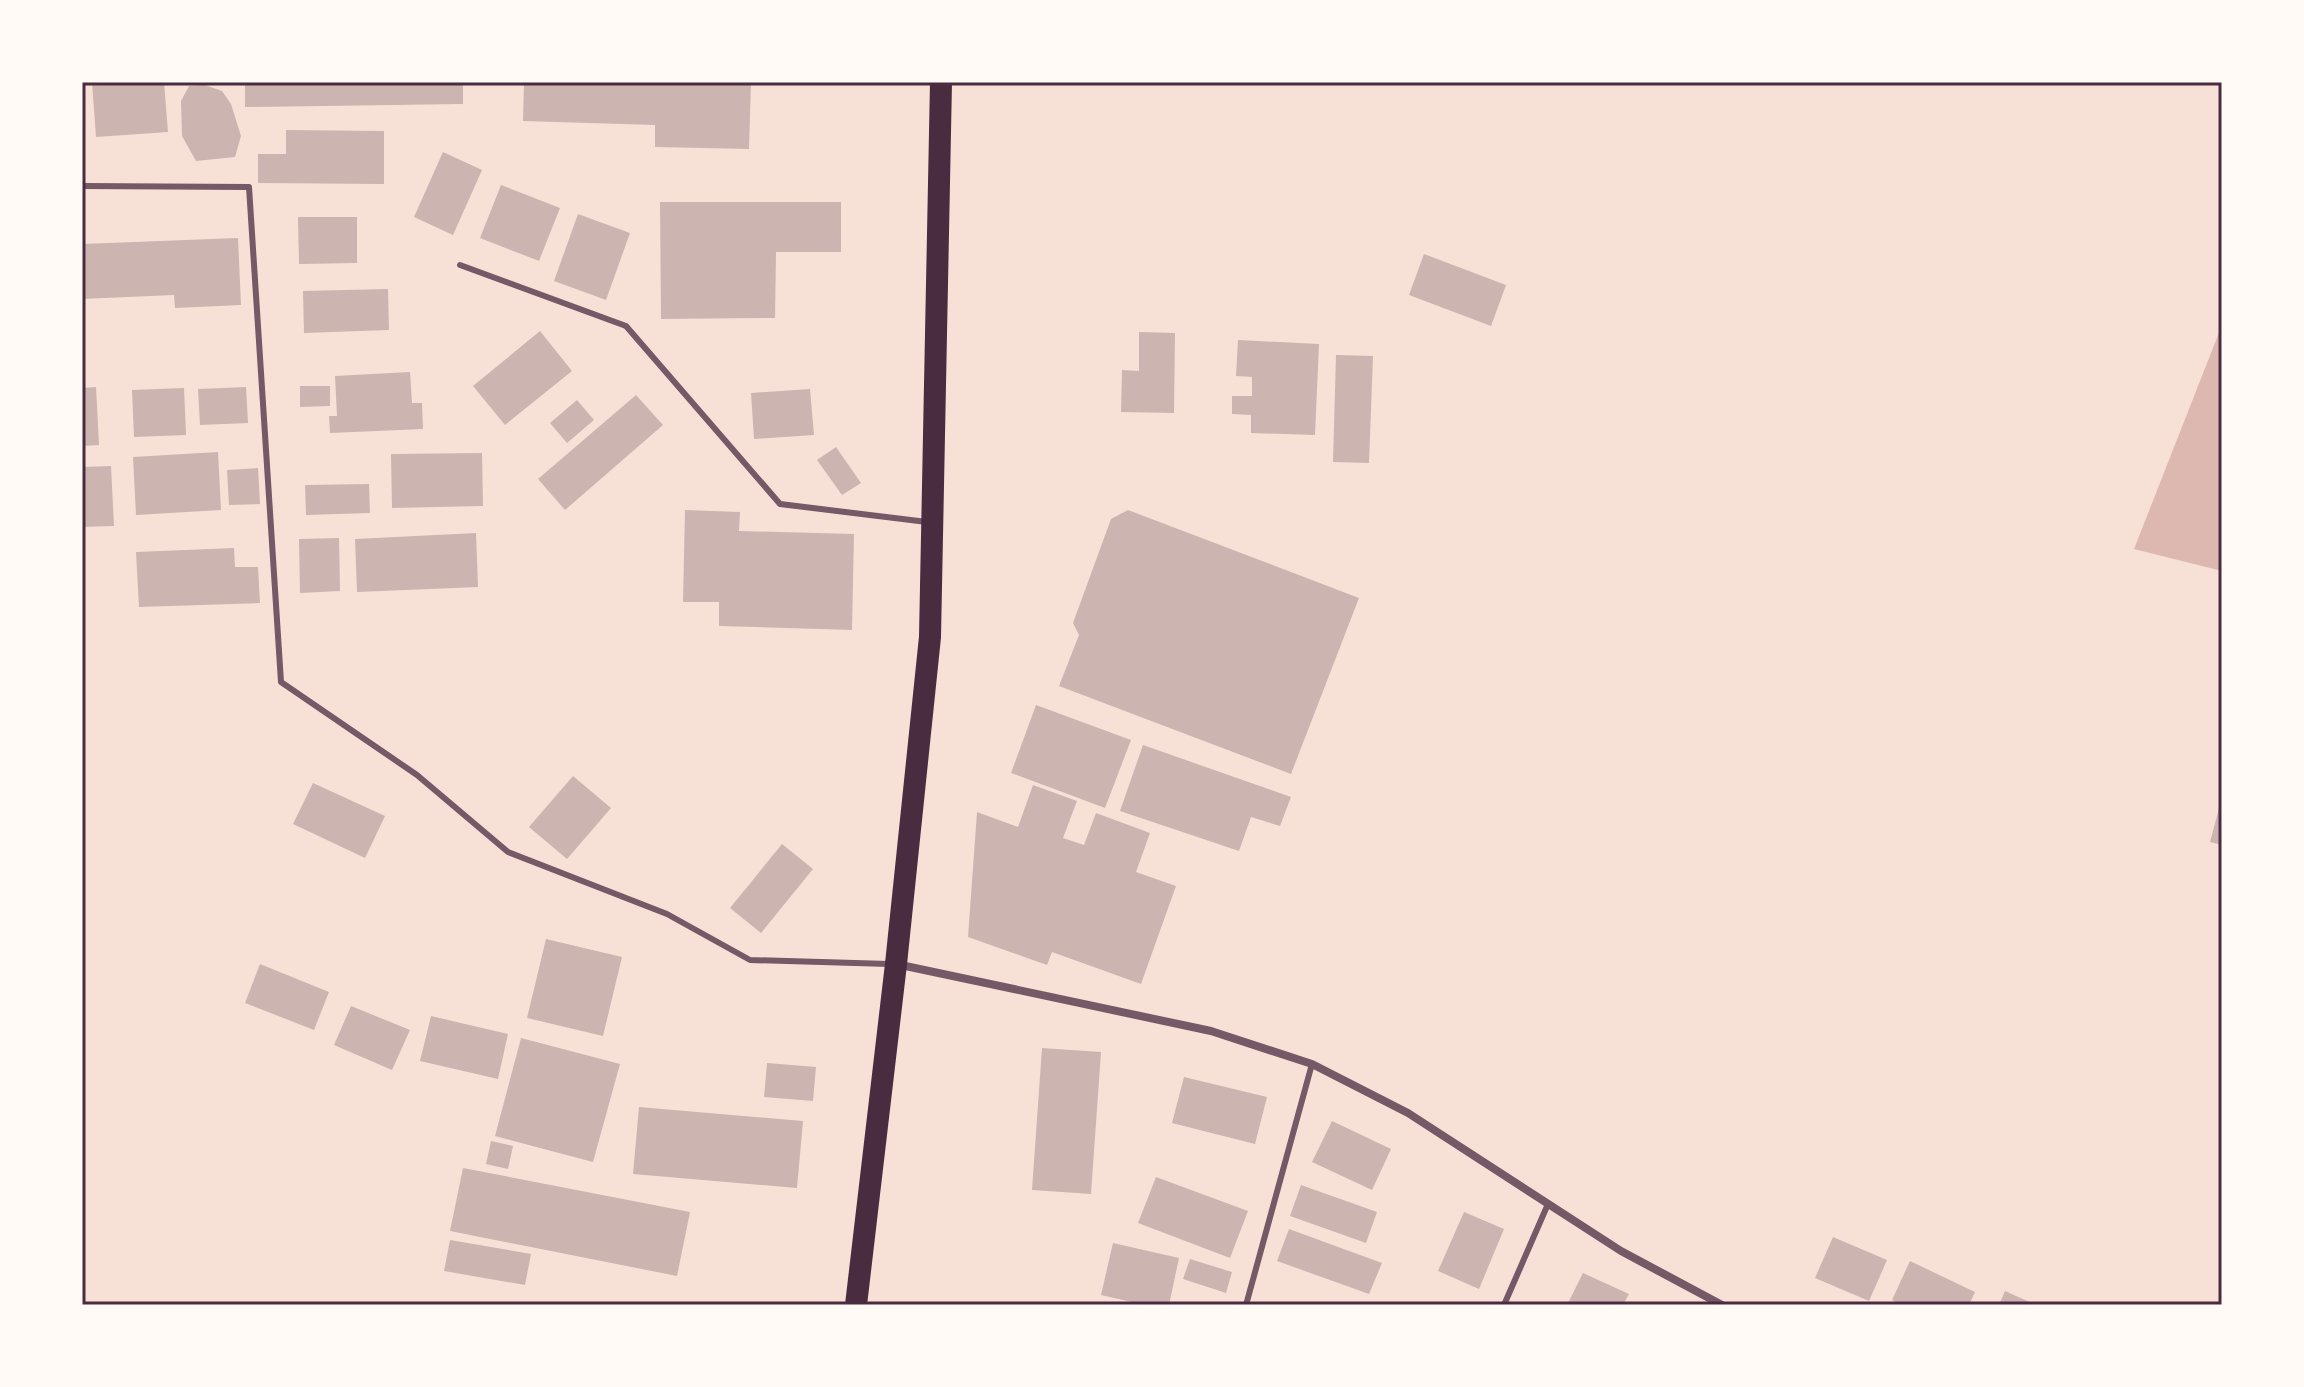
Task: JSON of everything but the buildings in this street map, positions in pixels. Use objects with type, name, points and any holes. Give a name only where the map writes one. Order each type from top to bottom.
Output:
[{"type":"highway","points":[[856,1305],[930,637],[941,82]]},
{"type":"street","points":[[896,964],[1211,1031],[1312,1064],[1408,1113],[1621,1251],[1722,1305]]},
{"type":"lane","points":[[82,186],[249,187],[281,682],[417,775],[508,852],[667,914],[750,960],[896,964]]},
{"type":"lane","points":[[460,265],[626,326],[780,504],[931,523]]},
{"type":"lane","points":[[1246,1305],[1312,1064]]},
{"type":"lane","points":[[1504,1305],[1548,1204]]},
{"type":"shaded area","points":[[2222,325],[2222,571],[2134,549]]}]
